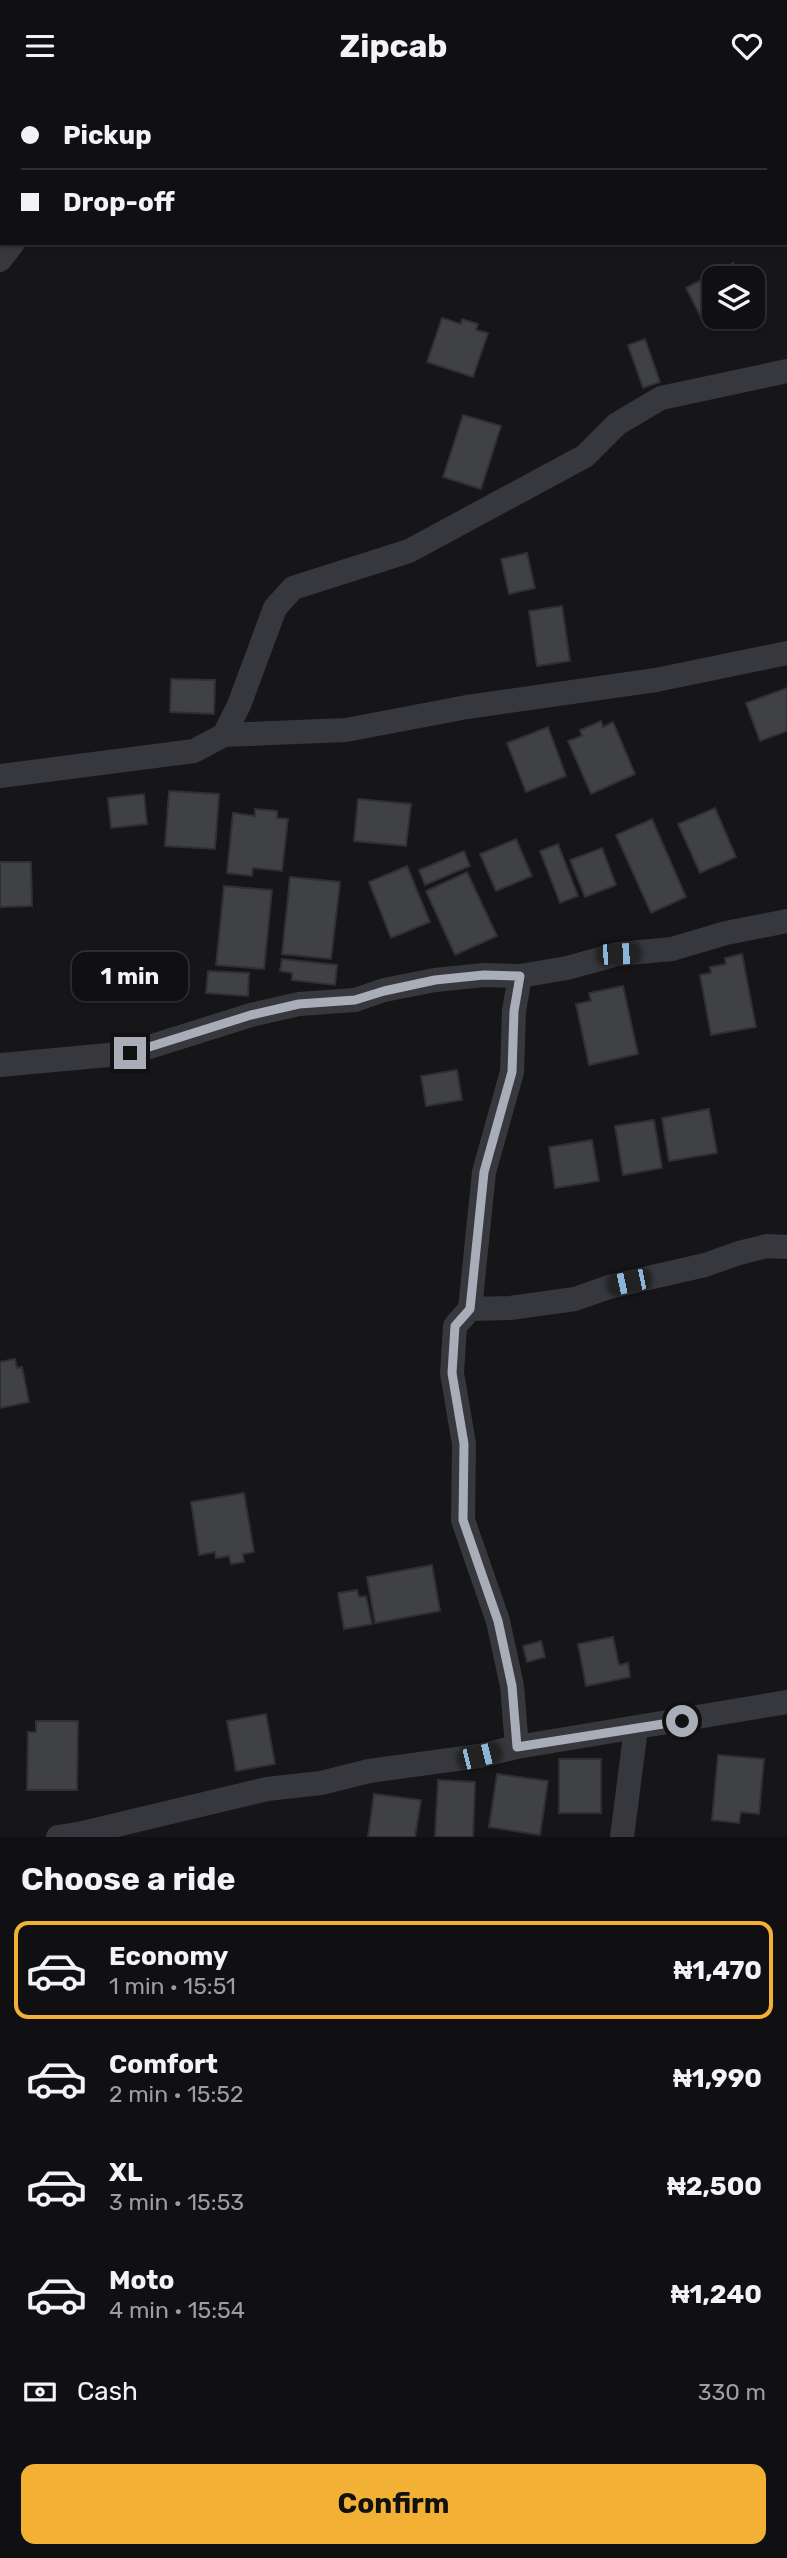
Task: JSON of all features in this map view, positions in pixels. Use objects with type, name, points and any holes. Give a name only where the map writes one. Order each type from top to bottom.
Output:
[{"type":"street","points":[[0,260],[11,245]]},
{"type":"street","points":[[224,735],[239,705],[275,608],[293,588],[409,551],[585,456],[617,424],[661,398],[787,372]]},
{"type":"street","points":[[0,776],[194,751],[224,735],[346,730],[467,707],[656,680],[787,653]]},
{"type":"street","points":[[0,1065],[130,1053],[251,1015],[299,1004],[355,1000],[435,980],[484,975],[520,976],[567,968],[618,954],[672,949],[726,933],[787,921]]},
{"type":"street","points":[[517,1747],[512,1686],[498,1621],[463,1520],[464,1444],[452,1373],[455,1326],[470,1309],[484,1172],[512,1072],[514,1011],[520,976]]},
{"type":"street","points":[[470,1309],[510,1308],[575,1299],[609,1287],[705,1265],[767,1246],[787,1247]]},
{"type":"street","points":[[58,1837],[267,1789],[321,1783],[369,1771],[479,1756],[517,1747],[787,1702]]},
{"type":"street","points":[[622,1837],[636,1728]]},
{"type":"building","points":[[702,279],[702,319],[686,288]]},
{"type":"building","points":[[442,318],[461,324],[462,319],[478,324],[476,330],[488,333],[473,377],[427,362]]},
{"type":"building","points":[[645,339],[660,382],[643,388],[628,345]]},
{"type":"building","points":[[463,415],[501,426],[481,489],[443,477]]},
{"type":"building","points":[[527,553],[535,588],[509,594],[501,559]]},
{"type":"building","points":[[562,606],[570,661],[537,666],[529,611]]},
{"type":"building","points":[[171,679],[215,680],[214,714],[170,712]]},
{"type":"building","points":[[787,688],[787,731],[760,741],[746,703]]},
{"type":"building","points":[[601,721],[603,727],[613,722],[635,774],[591,794],[568,741],[582,736],[580,730]]},
{"type":"building","points":[[548,727],[566,776],[526,792],[507,743]]},
{"type":"building","points":[[169,791],[219,794],[215,849],[165,846]]},
{"type":"building","points":[[144,794],[147,824],[111,828],[108,798]]},
{"type":"building","points":[[358,799],[411,804],[406,846],[354,841]]},
{"type":"building","points":[[715,808],[736,857],[700,873],[678,824]]},
{"type":"building","points":[[255,809],[277,811],[277,818],[288,819],[282,871],[253,868],[252,876],[227,873],[233,813],[255,816]]},
{"type":"building","points":[[652,819],[686,897],[651,913],[616,835]]},
{"type":"building","points":[[516,839],[532,876],[496,891],[480,854]]},
{"type":"building","points":[[558,844],[578,896],[560,903],[540,851]]},
{"type":"building","points":[[602,848],[616,885],[585,897],[570,860]]},
{"type":"building","points":[[464,851],[470,866],[425,885],[419,870]]},
{"type":"building","points":[[0,862],[31,862],[32,906],[0,907]]},
{"type":"building","points":[[407,866],[430,922],[391,938],[369,882]]},
{"type":"building","points":[[467,872],[497,936],[455,955],[426,891]]},
{"type":"building","points":[[290,877],[340,882],[331,959],[282,954]]},
{"type":"building","points":[[224,886],[272,890],[264,969],[216,965]]},
{"type":"building","points":[[742,954],[756,1027],[711,1035],[700,975],[711,973],[710,967],[726,964],[725,958]]},
{"type":"building","points":[[282,959],[337,965],[335,985],[292,980],[292,973],[280,971]]},
{"type":"building","points":[[208,971],[249,973],[248,996],[206,993]]},
{"type":"building","points":[[623,986],[638,1054],[589,1065],[576,1004],[591,1001],[589,993]]},
{"type":"building","points":[[457,1070],[462,1100],[426,1106],[421,1076]]},
{"type":"building","points":[[709,1109],[717,1153],[669,1161],[662,1118]]},
{"type":"building","points":[[654,1120],[662,1168],[623,1175],[615,1126]]},
{"type":"building","points":[[592,1140],[599,1181],[555,1188],[549,1147]]},
{"type":"building","points":[[15,1359],[17,1368],[22,1367],[29,1402],[0,1408],[0,1362]]},
{"type":"building","points":[[244,1493],[254,1552],[243,1554],[244,1562],[231,1564],[229,1556],[216,1558],[215,1552],[199,1555],[191,1502]]},
{"type":"building","points":[[432,1565],[440,1611],[375,1623],[367,1577]]},
{"type":"building","points":[[357,1590],[359,1597],[366,1596],[372,1624],[344,1629],[338,1593]]},
{"type":"building","points":[[613,1637],[619,1665],[628,1663],[630,1677],[586,1686],[578,1644]]},
{"type":"building","points":[[541,1641],[545,1657],[527,1662],[523,1646]]},
{"type":"building","points":[[266,1714],[275,1764],[236,1771],[227,1721]]},
{"type":"building","points":[[36,1721],[78,1721],[77,1790],[27,1790],[28,1732],[36,1732]]},
{"type":"building","points":[[718,1755],[764,1759],[759,1814],[741,1812],[739,1823],[712,1820]]},
{"type":"building","points":[[559,1759],[601,1759],[601,1813],[559,1813]]},
{"type":"building","points":[[497,1774],[548,1781],[540,1835],[489,1827]]},
{"type":"building","points":[[438,1780],[475,1782],[473,1837],[435,1837]]},
{"type":"building","points":[[374,1794],[421,1800],[415,1837],[368,1837]]},
{"type":"route","points":[[130,1053],[251,1015],[299,1004],[355,1000],[410,984],[435,980],[484,975],[520,976],[514,1011],[512,1072],[484,1172],[470,1309],[455,1326],[452,1373],[464,1444],[463,1520],[498,1621],[512,1686],[517,1747],[682,1721]]}]
